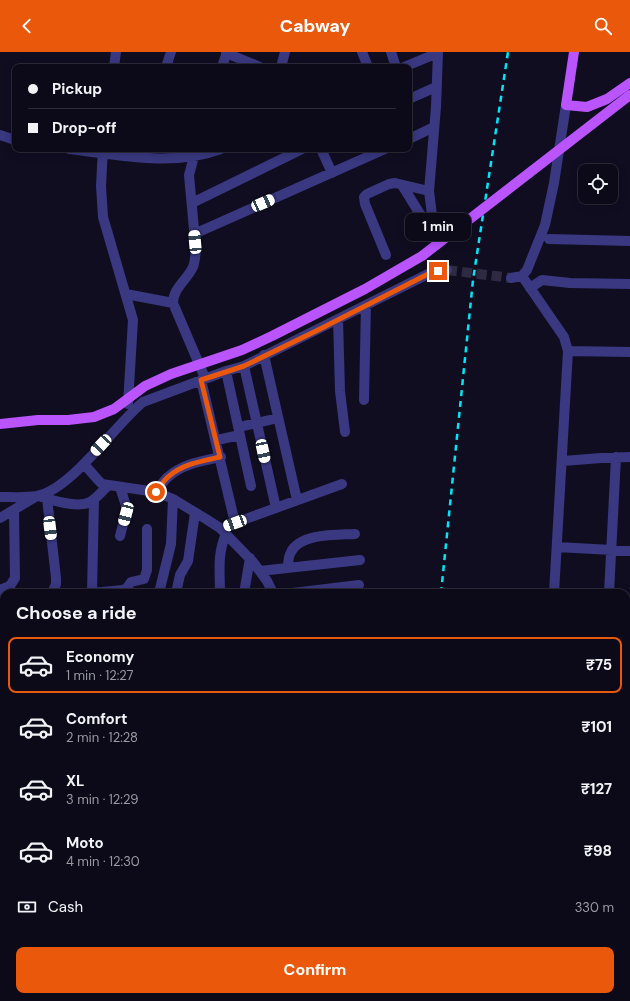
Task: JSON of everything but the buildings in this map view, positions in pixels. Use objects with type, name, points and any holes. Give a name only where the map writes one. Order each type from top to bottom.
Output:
[{"type":"main road","points":[[574,52],[566,105],[587,106],[607,99],[630,83]]},
{"type":"main road","points":[[0,424],[94,417],[114,409],[145,386],[164,377],[242,350],[365,289],[422,256],[630,95]]},
{"type":"street","points":[[114,64],[116,52]]},
{"type":"street","points":[[167,64],[171,52]]},
{"type":"street","points":[[223,64],[226,52],[253,64]]},
{"type":"street","points":[[281,64],[285,52]]},
{"type":"street","points":[[362,52],[367,64]]},
{"type":"street","points":[[391,52],[395,64]]},
{"type":"street","points":[[402,185],[435,239],[429,191],[438,52],[420,56],[408,64]]},
{"type":"street","points":[[412,98],[436,87]]},
{"type":"street","points":[[511,278],[522,276],[532,262],[545,226],[554,183],[566,105]]},
{"type":"street","points":[[412,137],[434,127]]},
{"type":"street","points":[[0,135],[12,139]]},
{"type":"street","points":[[103,152],[103,217],[133,320],[134,332],[127,417]]},
{"type":"street","points":[[119,152],[135,153],[165,159],[194,153],[189,175],[195,260],[175,292],[173,303],[203,379],[235,523]]},
{"type":"street","points":[[192,203],[296,152]]},
{"type":"street","points":[[322,152],[332,173]]},
{"type":"street","points":[[194,234],[378,152]]},
{"type":"street","points":[[386,255],[364,200],[367,194],[389,184],[395,183],[429,191]]},
{"type":"street","points":[[549,239],[630,240]]},
{"type":"street","points":[[0,518],[42,497],[58,486],[84,464],[127,417],[143,402],[203,379],[244,366],[430,273],[447,270]]},
{"type":"street","points":[[522,276],[564,337],[568,351],[554,589]]},
{"type":"street","points":[[530,288],[542,280],[570,283],[630,284]]},
{"type":"street","points":[[126,294],[173,303]]},
{"type":"street","points":[[364,400],[366,305]]},
{"type":"street","points":[[338,319],[340,396],[345,432]]},
{"type":"street","points":[[568,351],[630,352]]},
{"type":"street","points":[[264,355],[297,500]]},
{"type":"street","points":[[244,366],[276,508]]},
{"type":"street","points":[[226,371],[252,486]]},
{"type":"street","points":[[217,440],[257,422],[278,418]]},
{"type":"street","points":[[156,492],[167,477],[178,470],[192,463],[220,457]]},
{"type":"street","points":[[609,589],[616,457]]},
{"type":"street","points":[[562,461],[630,457]]},
{"type":"street","points":[[84,464],[102,484],[156,492],[173,499],[223,531],[250,558],[267,580],[271,589]]},
{"type":"street","points":[[223,531],[235,523],[342,484]]},
{"type":"street","points":[[0,497],[42,497],[74,504],[90,502],[108,485]]},
{"type":"street","points":[[120,487],[127,509],[120,536]]},
{"type":"street","points":[[42,497],[56,578],[54,589]]},
{"type":"street","points":[[92,589],[94,498]]},
{"type":"street","points":[[160,589],[171,544],[173,499]]},
{"type":"street","points":[[2,589],[10,586],[15,578],[14,510]]},
{"type":"street","points":[[177,589],[180,575],[188,561],[195,513]]},
{"type":"street","points":[[125,589],[131,582],[144,579],[147,570],[147,529]]},
{"type":"street","points":[[220,589],[219,558],[223,531]]},
{"type":"street","points":[[288,568],[291,552],[301,542],[321,536],[355,534]]},
{"type":"street","points":[[557,547],[630,551]]},
{"type":"street","points":[[245,589],[250,558]]},
{"type":"street","points":[[260,571],[360,560]]},
{"type":"street","points":[[147,570],[163,578]]},
{"type":"street","points":[[326,589],[359,585]]},
{"type":"tunnel","points":[[447,270],[511,278]]},
{"type":"railway","points":[[441,589],[473,280],[508,52]]},
{"type":"route","points":[[156,492],[167,477],[178,470],[196,462],[220,457],[201,380],[244,366],[430,273],[438,271]]}]
